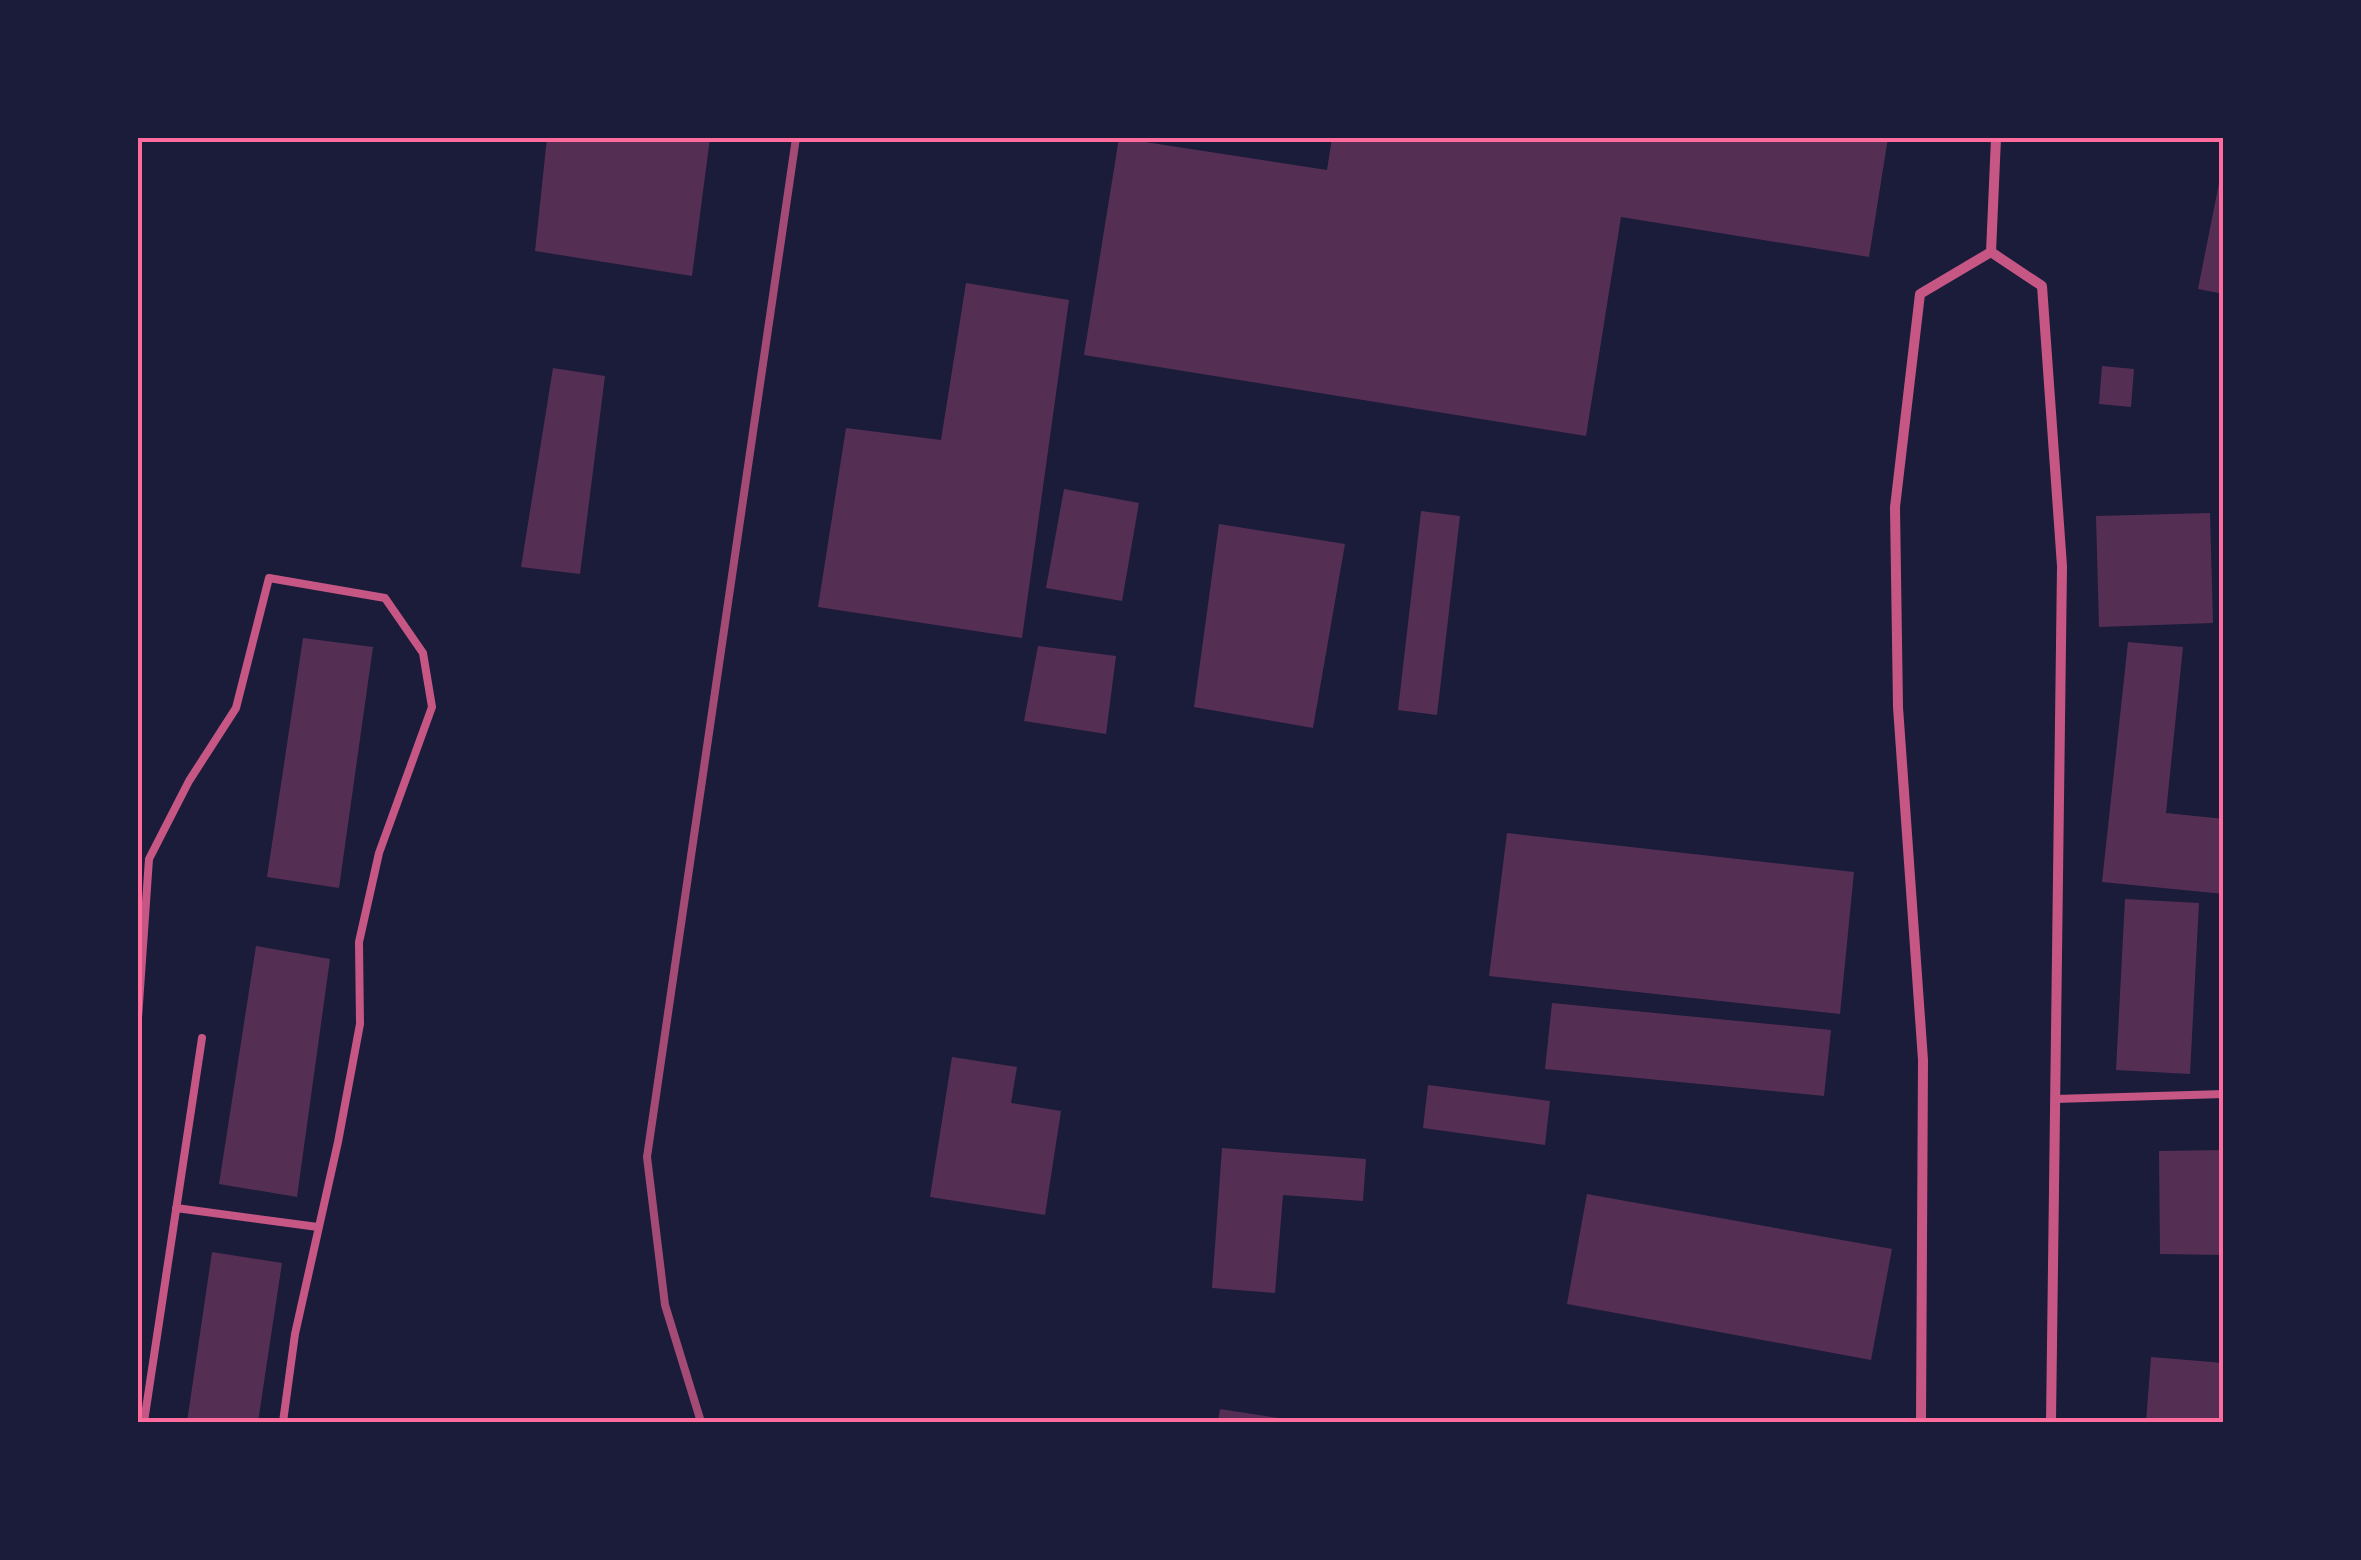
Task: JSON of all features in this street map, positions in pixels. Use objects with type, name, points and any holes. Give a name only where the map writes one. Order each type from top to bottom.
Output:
[{"type":"street","points":[[1991,252],[1996,138]]},
{"type":"street","points":[[1991,252],[2042,286],[2062,566],[2051,1422]]},
{"type":"street","points":[[1921,1422],[1923,1060],[1898,708],[1895,506],[1920,294],[1991,252]]},
{"type":"lane","points":[[138,1018],[149,859],[188,782],[236,708],[269,578],[385,598],[423,653],[432,707],[379,852],[359,942],[360,1024],[295,1334],[282,1422]]},
{"type":"lane","points":[[144,1422],[202,1038]]},
{"type":"lane","points":[[2055,1098],[2224,1094]]},
{"type":"lane","points":[[176,1208],[318,1227]]},
{"type":"building","points":[[547,138],[710,138],[692,276],[535,251]]},
{"type":"building","points":[[1119,138],[1327,170],[1332,138],[1888,138],[1869,257],[1621,217],[1586,436],[1084,355]]},
{"type":"building","points":[[2224,168],[2224,294],[2198,289]]},
{"type":"building","points":[[966,283],[1069,300],[1022,638],[818,607],[846,428],[941,440]]},
{"type":"building","points":[[2102,366],[2134,369],[2131,407],[2099,404]]},
{"type":"building","points":[[553,368],[605,376],[580,574],[521,567]]},
{"type":"building","points":[[1064,489],[1139,503],[1122,601],[1046,588]]},
{"type":"building","points":[[1421,511],[1460,516],[1437,715],[1398,710]]},
{"type":"building","points":[[2210,513],[2213,623],[2099,627],[2096,516]]},
{"type":"building","points":[[1219,524],[1345,544],[1313,728],[1194,707]]},
{"type":"building","points":[[303,638],[373,647],[339,888],[267,877]]},
{"type":"building","points":[[2128,642],[2183,647],[2166,813],[2224,819],[2224,894],[2102,882]]},
{"type":"building","points":[[1038,646],[1116,656],[1106,734],[1024,721]]},
{"type":"building","points":[[1507,833],[1854,872],[1840,1014],[1489,976]]},
{"type":"building","points":[[2125,899],[2199,903],[2190,1074],[2116,1070]]},
{"type":"building","points":[[256,946],[330,959],[297,1197],[219,1184]]},
{"type":"building","points":[[1552,1003],[1831,1030],[1824,1096],[1545,1069]]},
{"type":"building","points":[[952,1057],[1017,1067],[1011,1103],[1061,1111],[1045,1215],[930,1197]]},
{"type":"building","points":[[1428,1085],[1550,1101],[1545,1145],[1423,1128]]},
{"type":"building","points":[[1222,1148],[1366,1159],[1363,1201],[1283,1195],[1275,1293],[1212,1288]]},
{"type":"building","points":[[2224,1150],[2224,1255],[2160,1254],[2159,1151]]},
{"type":"building","points":[[1587,1194],[1892,1249],[1871,1360],[1567,1304]]},
{"type":"building","points":[[212,1252],[282,1263],[258,1422],[187,1422]]},
{"type":"building","points":[[2151,1357],[2224,1363],[2224,1422],[2146,1422]]},
{"type":"building","points":[[1220,1409],[1292,1420],[1292,1422],[1218,1422]]},
{"type":"railway","points":[[701,1422],[665,1305],[647,1157],[796,138]]}]
